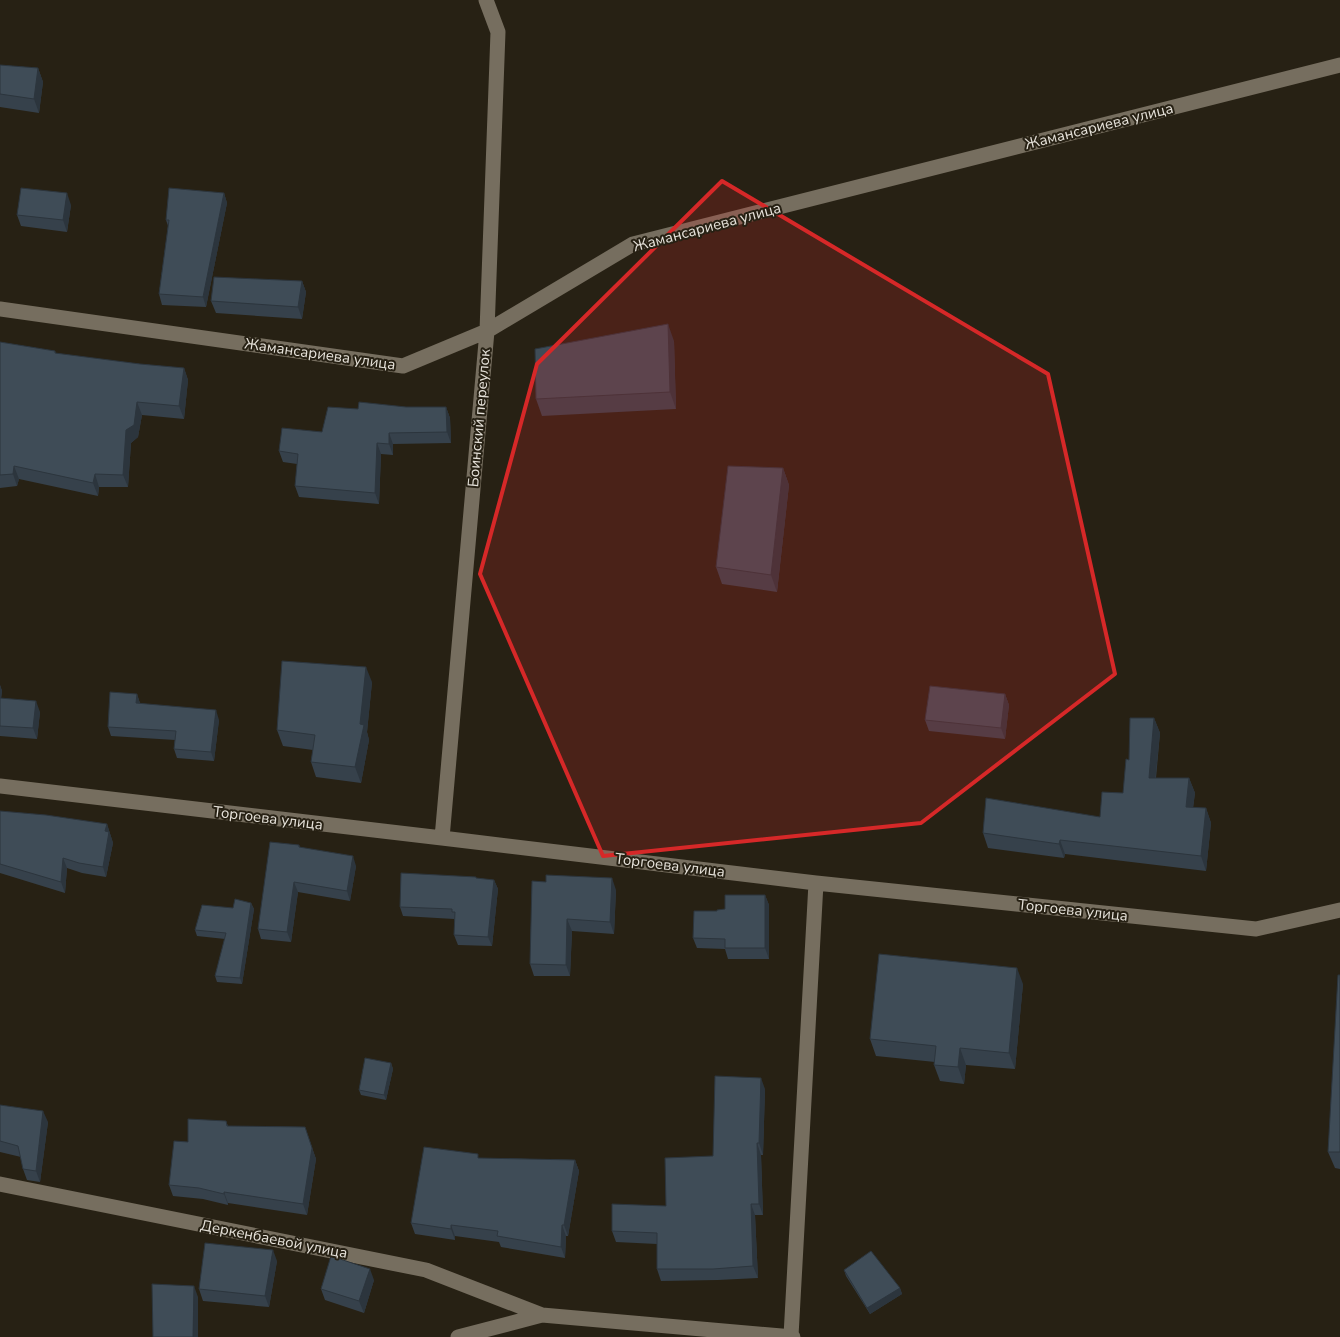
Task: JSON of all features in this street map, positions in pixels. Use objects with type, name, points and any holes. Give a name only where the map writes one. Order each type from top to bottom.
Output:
[{"type":"street","name":"Боинский переулок","points":[[442,838],[487,331],[498,32],[486,0]]},
{"type":"street","name":"Жамансариева улица","points":[[0,309],[403,366],[487,331],[633,244],[1340,65]]},
{"type":"street","name":"Торгоева улица","points":[[0,786],[816,883],[1256,929],[1340,910]]},
{"type":"street","points":[[458,1337],[542,1315],[792,1336],[816,883]]},
{"type":"street","name":"Деркенбаевой улица","points":[[0,1184],[426,1270],[542,1315]]},
{"type":"highlighted area","points":[[722,181],[1048,374],[1115,674],[921,823],[603,856],[480,574],[537,364]]},
{"type":"building","points":[[0,65],[38,68],[34,99],[0,94]]},
{"type":"building","points":[[21,188],[67,193],[63,220],[17,215]]},
{"type":"building","points":[[169,188],[224,193],[203,297],[159,294],[169,220],[166,220]]},
{"type":"building","points":[[214,277],[302,281],[298,307],[211,301]]},
{"type":"building","points":[[668,324],[670,392],[536,399],[535,349]]},
{"type":"building","points":[[0,342],[55,351],[55,353],[184,368],[179,406],[137,402],[134,425],[126,430],[123,475],[95,474],[93,483],[14,466],[13,474],[0,475]]},
{"type":"building","points":[[359,402],[406,407],[446,407],[447,432],[389,433],[389,444],[377,443],[375,493],[295,486],[298,454],[279,451],[282,428],[322,432],[328,407],[358,409]]},
{"type":"building","points":[[728,466],[783,468],[771,575],[716,567]]},
{"type":"building","points":[[282,661],[366,667],[360,724],[364,725],[355,767],[311,762],[315,735],[277,730]]},
{"type":"building","points":[[930,686],[1005,694],[1001,728],[925,720]]},
{"type":"building","points":[[110,692],[137,694],[136,703],[216,710],[211,752],[174,749],[176,731],[108,727]]},
{"type":"building","points":[[0,698],[36,701],[33,728],[0,726]]},
{"type":"building","points":[[1130,718],[1154,718],[1149,778],[1189,778],[1186,807],[1206,808],[1201,856],[1060,840],[1059,844],[983,833],[986,798],[1100,817],[1102,792],[1123,793],[1126,759],[1129,760]]},
{"type":"building","points":[[0,811],[46,815],[107,824],[105,831],[109,832],[103,867],[63,858],[61,882],[0,864]]},
{"type":"building","points":[[270,842],[299,845],[299,847],[353,856],[347,891],[294,882],[287,932],[258,929]]},
{"type":"building","points":[[401,873],[476,877],[494,880],[488,937],[454,935],[455,912],[452,912],[452,909],[400,907]]},
{"type":"building","points":[[546,875],[612,878],[610,922],[567,919],[566,965],[530,964],[532,881],[546,882]]},
{"type":"building","points":[[725,895],[765,895],[765,948],[725,948],[725,939],[693,938],[694,911],[725,909]]},
{"type":"building","points":[[235,899],[251,903],[240,978],[215,976],[226,933],[195,930],[202,905],[233,908]]},
{"type":"building","points":[[879,954],[1017,968],[1009,1053],[960,1048],[958,1067],[934,1065],[936,1046],[870,1039]]},
{"type":"building","points":[[1338,975],[1340,975],[1340,1152],[1328,1152]]},
{"type":"building","points":[[365,1058],[391,1063],[384,1095],[359,1090]]},
{"type":"building","points":[[715,1076],[761,1078],[759,1143],[757,1143],[759,1204],[751,1204],[753,1266],[713,1269],[657,1269],[657,1233],[612,1231],[612,1204],[666,1206],[665,1158],[713,1156]]},
{"type":"building","points":[[0,1105],[43,1111],[36,1171],[23,1169],[18,1146],[0,1141]]},
{"type":"building","points":[[188,1119],[226,1121],[227,1126],[305,1127],[312,1148],[303,1204],[169,1185],[174,1141],[188,1142]]},
{"type":"building","points":[[424,1147],[478,1154],[478,1158],[575,1160],[564,1225],[562,1225],[561,1247],[497,1236],[498,1231],[451,1225],[451,1229],[411,1223]]},
{"type":"building","points":[[205,1243],[273,1250],[265,1296],[199,1289]]},
{"type":"building","points":[[871,1251],[900,1288],[867,1308],[844,1270]]},
{"type":"building","points":[[331,1256],[370,1269],[359,1301],[321,1289]]},
{"type":"building","points":[[152,1284],[194,1286],[193,1337],[153,1337]]}]
